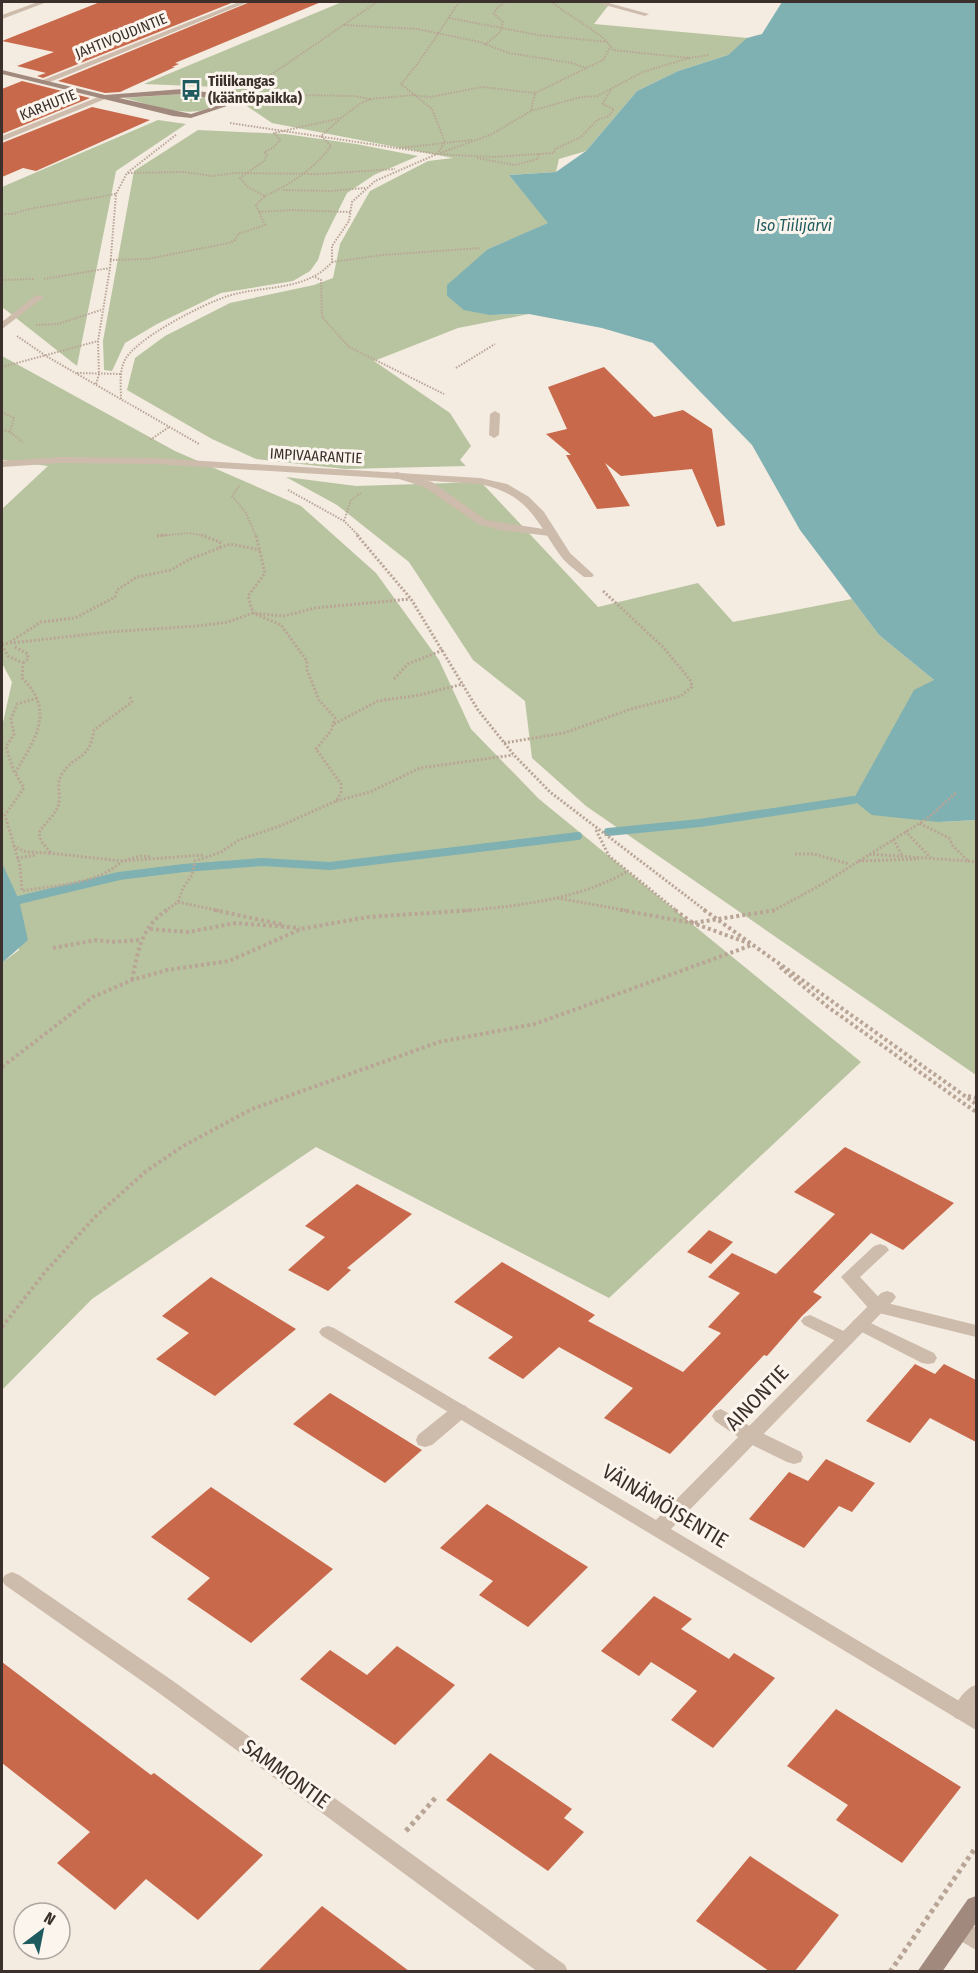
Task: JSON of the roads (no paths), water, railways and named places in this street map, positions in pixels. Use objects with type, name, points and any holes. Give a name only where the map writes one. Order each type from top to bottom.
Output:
[{"type":"street","points":[[2,17],[43,2]]},
{"type":"street","name":"JAHTIVOUDINTIE","points":[[42,82],[244,2]]},
{"type":"street","points":[[598,2],[645,14]]},
{"type":"street","points":[[2,72],[42,82],[106,97],[196,118],[223,106],[223,101],[216,97],[188,93],[166,92],[106,97]]},
{"type":"street","name":"KARHUTIE","points":[[2,139],[106,97]]},
{"type":"street","points":[[6,328],[39,297]]},
{"type":"street","points":[[494,435],[495,414]]},
{"type":"street","name":"IMPIVAARANTIE","points":[[2,464],[61,460],[155,460],[460,479],[503,486],[525,499],[540,514],[566,555],[588,575]]},
{"type":"street","points":[[397,475],[429,485],[460,509],[482,522],[504,528],[550,533]]},
{"type":"street","points":[[880,1250],[850,1277],[882,1302],[976,1331]]},
{"type":"street","name":"AINONTIE","points":[[658,1530],[882,1302]]},
{"type":"street","points":[[810,1321],[846,1339]]},
{"type":"street","points":[[860,1324],[928,1358]]},
{"type":"street","name":"VÄINÄMÖISENTIE","points":[[328,1332],[969,1716]]},
{"type":"street","points":[[425,1440],[460,1411]]},
{"type":"street","points":[[721,1416],[751,1436],[794,1457]]},
{"type":"street","name":"SAMMONTIE","points":[[12,1580],[557,1971]]},
{"type":"street","points":[[969,1716],[976,1693]]},
{"type":"street","points":[[928,1971],[968,1934],[976,1906]]},
{"type":"water","name":"Iso Tiilijärvi","points":[[782,2],[976,2],[976,820],[939,822],[872,815],[853,800],[914,690],[934,680],[879,635],[800,530],[752,445],[653,343],[602,328],[529,314],[489,315],[464,310],[447,296],[447,285],[488,249],[548,223],[509,175],[556,172],[586,151],[637,91],[678,71],[728,55],[747,38],[762,34]]},
{"type":"water","points":[[2,863],[19,900],[28,940],[2,963]]},
{"type":"waterway","points":[[608,832],[700,823],[853,800]]},
{"type":"waterway","points":[[19,900],[119,876],[184,868],[262,862],[330,866],[578,836]]},
{"type":"place","name":"Tiilikangas (kääntöpaikka)","points":[[191,90]]}]
